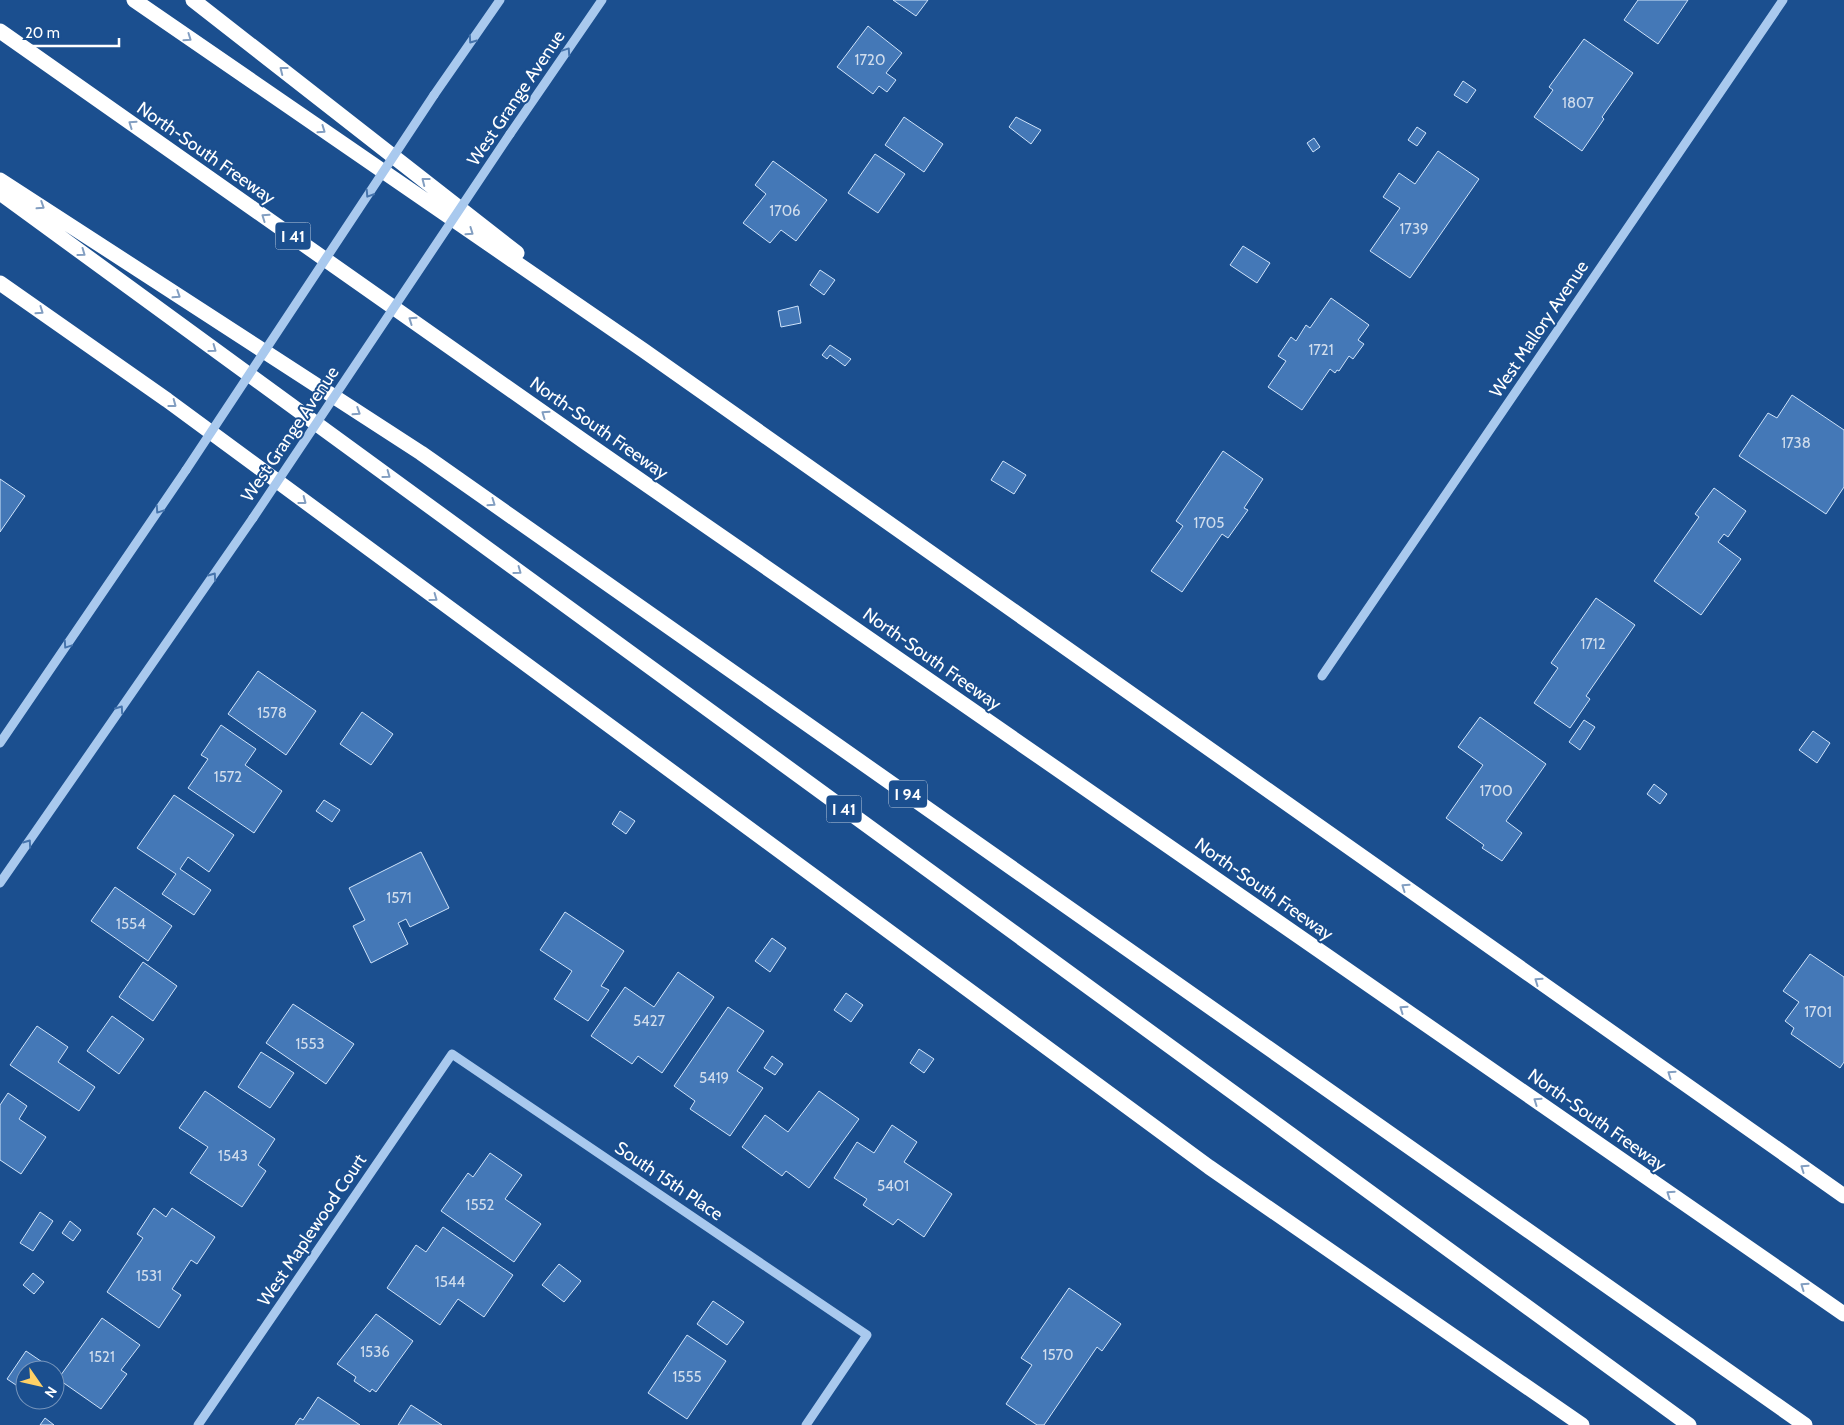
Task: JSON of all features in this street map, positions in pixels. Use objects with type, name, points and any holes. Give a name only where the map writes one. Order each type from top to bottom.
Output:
[{"type":"highway","points":[[134,0],[643,350],[1844,1196]]},
{"type":"highway","points":[[193,0],[643,350]]},
{"type":"highway","name":"North-South Freeway","points":[[0,31],[585,442],[1844,1314]]},
{"type":"highway","name":"I 94","points":[[0,180],[421,453],[1805,1425]]},
{"type":"highway","name":"I 41","points":[[0,193],[1689,1425]]},
{"type":"highway","points":[[0,283],[167,400],[1209,1167],[1582,1425]]},
{"type":"street","points":[[0,743],[186,470],[434,95],[500,0]]},
{"type":"street","name":"West Grange Avenue","points":[[0,883],[253,518],[602,0]]},
{"type":"street","name":"West Mallory Avenue","points":[[1322,676],[1783,0]]},
{"type":"street","name":"South 15th Place","points":[[452,1054],[868,1335],[806,1425]]},
{"type":"street","name":"West Maplewood Court","points":[[198,1425],[452,1054]]},
{"type":"building","points":[[893,0],[928,0],[916,16]]},
{"type":"building","points":[[1638,0],[1688,0],[1658,44],[1624,20]]},
{"type":"building","points":[[868,26],[902,53],[886,73],[896,80],[887,92],[879,86],[873,94],[837,67]]},
{"type":"building","points":[[1584,39],[1633,73],[1602,117],[1604,119],[1582,151],[1534,117],[1553,90],[1549,87]]},
{"type":"building","points":[[1463,81],[1476,90],[1467,103],[1454,95]]},
{"type":"building","points":[[904,117],[943,144],[924,172],[885,145]]},
{"type":"building","points":[[1016,117],[1041,130],[1031,144],[1009,127]]},
{"type":"building","points":[[1417,127],[1426,133],[1417,146],[1408,140]]},
{"type":"building","points":[[1314,138],[1320,147],[1313,152],[1307,143]]},
{"type":"building","points":[[1438,151],[1479,179],[1410,278],[1370,251],[1400,208],[1383,197],[1399,173],[1415,184]]},
{"type":"building","points":[[875,154],[905,174],[878,213],[848,193]]},
{"type":"building","points":[[773,161],[827,200],[796,241],[781,230],[770,243],[743,223],[766,194],[755,185]]},
{"type":"building","points":[[1243,246],[1270,263],[1257,283],[1230,265]]},
{"type":"building","points":[[820,270],[835,280],[824,295],[810,285]]},
{"type":"building","points":[[1331,298],[1369,325],[1358,340],[1364,344],[1353,359],[1349,356],[1339,371],[1337,370],[1335,373],[1330,369],[1302,410],[1268,387],[1286,361],[1278,356],[1291,337],[1296,341],[1306,325],[1310,328]]},
{"type":"building","points":[[798,306],[801,323],[781,327],[778,311]]},
{"type":"building","points":[[830,345],[851,359],[845,366],[830,355],[827,359],[822,355]]},
{"type":"building","points":[[1792,395],[1844,430],[1844,487],[1826,514],[1739,456],[1768,413],[1777,418]]},
{"type":"building","points":[[1223,451],[1263,479],[1244,508],[1248,510],[1228,538],[1222,534],[1182,592],[1151,571],[1183,526],[1176,521]]},
{"type":"building","points":[[1003,461],[1026,475],[1014,494],[991,480]]},
{"type":"building","points":[[0,479],[25,496],[0,532]]},
{"type":"building","points":[[1714,488],[1746,511],[1728,537],[1724,534],[1718,542],[1741,559],[1701,615],[1654,581],[1699,517],[1695,514]]},
{"type":"building","points":[[1596,598],[1635,625],[1586,696],[1590,699],[1570,728],[1534,703],[1558,668],[1551,663]]},
{"type":"building","points":[[258,671],[316,711],[286,755],[228,714]]},
{"type":"building","points":[[362,712],[393,734],[371,765],[340,744]]},
{"type":"building","points":[[1480,717],[1546,764],[1506,821],[1522,833],[1502,861],[1482,848],[1484,845],[1446,818],[1483,765],[1458,747]]},
{"type":"building","points":[[1584,720],[1595,727],[1580,750],[1569,742]]},
{"type":"building","points":[[221,725],[256,749],[245,765],[282,791],[254,833],[188,788],[208,759],[201,755]]},
{"type":"building","points":[[1813,731],[1830,743],[1817,763],[1799,750]]},
{"type":"building","points":[[1654,784],[1667,794],[1660,804],[1647,794]]},
{"type":"building","points":[[174,795],[234,835],[209,872],[188,857],[180,869],[211,890],[194,915],[162,894],[176,874],[137,848]]},
{"type":"building","points":[[324,800],[340,810],[332,822],[316,811]]},
{"type":"building","points":[[620,811],[635,821],[626,834],[612,824]]},
{"type":"building","points":[[421,852],[449,908],[410,927],[406,919],[398,923],[408,944],[371,963],[353,926],[365,920],[349,888]]},
{"type":"building","points":[[115,887],[172,926],[148,961],[91,921]]},
{"type":"building","points":[[565,912],[624,951],[601,986],[609,990],[588,1021],[554,999],[572,971],[540,950]]},
{"type":"building","points":[[772,938],[786,948],[770,972],[755,961]]},
{"type":"building","points":[[1810,954],[1844,977],[1844,1062],[1840,1068],[1791,1034],[1794,1028],[1785,1021],[1799,1002],[1783,991]]},
{"type":"building","points":[[143,962],[177,986],[153,1021],[119,997]]},
{"type":"building","points":[[678,972],[714,997],[662,1073],[638,1056],[632,1064],[591,1036],[625,987],[654,1007]]},
{"type":"building","points":[[846,993],[863,1005],[851,1022],[834,1010]]},
{"type":"building","points":[[293,1004],[354,1044],[326,1084],[266,1043]]},
{"type":"building","points":[[728,1007],[764,1031],[737,1071],[763,1088],[730,1136],[690,1109],[695,1101],[674,1086]]},
{"type":"building","points":[[112,1016],[144,1039],[119,1074],[87,1051]]},
{"type":"building","points":[[37,1026],[68,1047],[58,1062],[95,1087],[79,1111],[10,1065]]},
{"type":"building","points":[[919,1049],[934,1059],[924,1073],[910,1063]]},
{"type":"building","points":[[261,1052],[294,1073],[270,1108],[238,1087]]},
{"type":"building","points":[[772,1056],[783,1064],[775,1075],[764,1068]]},
{"type":"building","points":[[205,1091],[275,1139],[258,1165],[266,1171],[242,1207],[190,1173],[208,1147],[179,1128]]},
{"type":"building","points":[[819,1091],[859,1119],[809,1188],[786,1171],[782,1176],[742,1147],[765,1115],[788,1132]]},
{"type":"building","points":[[8,1093],[27,1106],[19,1119],[46,1137],[21,1174],[0,1160],[0,1105]]},
{"type":"building","points":[[892,1125],[917,1142],[904,1162],[952,1194],[924,1237],[898,1219],[893,1225],[863,1205],[867,1199],[834,1178],[857,1142],[874,1153]]},
{"type":"building","points":[[490,1153],[522,1175],[505,1199],[541,1224],[514,1262],[441,1211],[468,1173],[473,1177]]},
{"type":"building","points":[[154,1208],[166,1217],[172,1208],[215,1237],[197,1264],[191,1260],[172,1289],[181,1295],[159,1328],[107,1292],[143,1238],[137,1234]]},
{"type":"building","points":[[40,1212],[53,1221],[33,1251],[20,1243]]},
{"type":"building","points":[[70,1221],[81,1230],[73,1241],[62,1233]]},
{"type":"building","points":[[443,1227],[513,1275],[484,1317],[458,1299],[440,1325],[387,1288],[416,1245],[426,1252]]},
{"type":"building","points":[[559,1264],[581,1281],[564,1302],[542,1285]]},
{"type":"building","points":[[33,1273],[44,1282],[34,1294],[23,1285]]},
{"type":"building","points":[[1069,1288],[1121,1324],[1102,1351],[1097,1347],[1044,1425],[1037,1425],[1006,1404],[1032,1365],[1021,1358]]},
{"type":"building","points":[[713,1301],[744,1322],[727,1345],[697,1324]]},
{"type":"building","points":[[376,1314],[413,1341],[376,1392],[372,1389],[370,1392],[354,1381],[356,1377],[337,1364]]},
{"type":"building","points":[[102,1318],[140,1345],[121,1370],[127,1374],[101,1409],[65,1384],[65,1369]]},
{"type":"building","points":[[687,1335],[726,1361],[687,1419],[648,1393]]},
{"type":"building","points":[[26,1351],[39,1360],[20,1360]]},
{"type":"building","points":[[15,1367],[15,1384],[7,1379]]},
{"type":"building","points":[[318,1397],[360,1425],[295,1425],[300,1418],[303,1420]]},
{"type":"building","points":[[411,1405],[442,1425],[398,1425]]},
{"type":"building","points":[[45,1418],[54,1425],[40,1425]]}]
